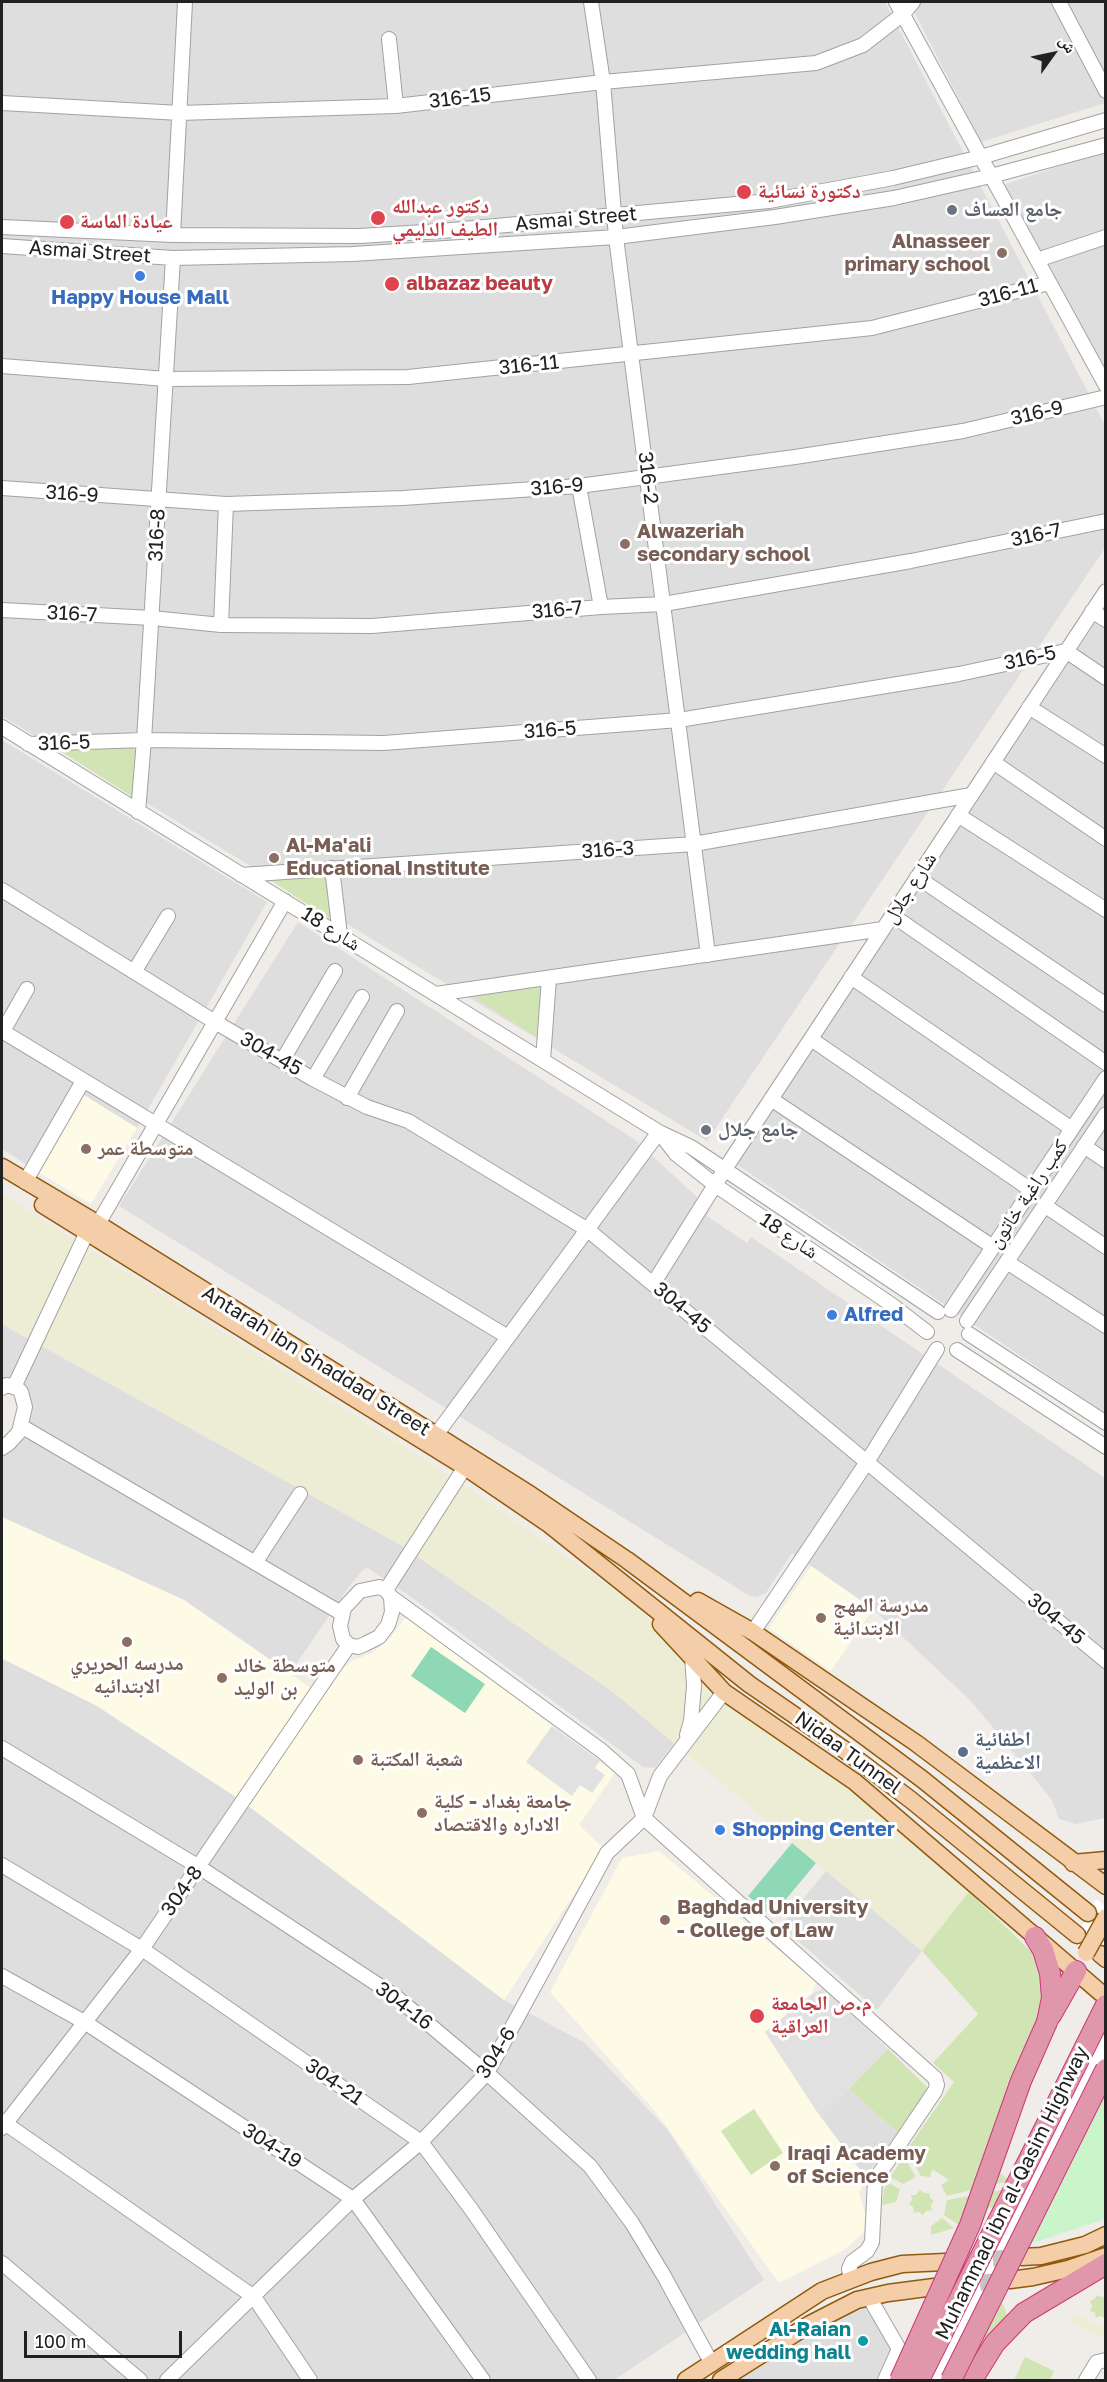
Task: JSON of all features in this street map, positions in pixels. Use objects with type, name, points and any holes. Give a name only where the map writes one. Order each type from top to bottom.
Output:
[{"type":"highway","points":[[1035,1937],[1050,1973],[1052,1998],[1047,2022]]},
{"type":"highway","points":[[900,2380],[970,2225],[1021,2081],[1047,2022],[1076,1971]]},
{"type":"highway","name":"Muhammad ibn al-Qasim Highway","points":[[919,2380],[1103,1999]]},
{"type":"highway","name":"Muhammad ibn al-Qasim Highway","points":[[951,2380],[1106,2069]]},
{"type":"highway","points":[[972,2380],[995,2343],[1024,2313],[1106,2264]]},
{"type":"main road","name":"Antarah ibn Shaddad Street","points":[[2,1167],[465,1467],[550,1525],[615,1575]]},
{"type":"main road","name":"Antarah ibn Shaddad Street","points":[[2,1180],[93,1228],[436,1436],[531,1495],[627,1560]]},
{"type":"main road","points":[[627,1560],[753,1632],[916,1743],[1106,1886]]},
{"type":"main road","name":"Nidaa Tunnel","points":[[627,1560],[922,1779],[1088,1913]]},
{"type":"main road","points":[[615,1575],[692,1655],[724,1692],[855,1782],[1076,1971],[1103,1999]]},
{"type":"main road","name":"Nidaa Tunnel","points":[[615,1575],[749,1684],[842,1748],[911,1800],[1077,1935]]},
{"type":"main road","points":[[1073,1863],[1106,1860]]},
{"type":"main road","points":[[1076,1971],[1097,1955],[1106,1917]]},
{"type":"main road","points":[[1022,2257],[1041,2256],[1085,2245],[1106,2235]]},
{"type":"main road","points":[[1010,2280],[1068,2269],[1106,2256]]},
{"type":"main road","points":[[686,2380],[822,2291],[871,2272],[902,2264],[958,2261]]},
{"type":"main road","points":[[721,2380],[810,2324],[857,2300],[947,2286]]},
{"type":"street","points":[[173,235],[185,2]]},
{"type":"street","name":"316-2","points":[[591,2],[603,82],[616,237],[633,355],[708,955]]},
{"type":"street","name":"316-15","points":[[2,103],[180,113],[396,105],[603,82],[816,63],[862,45],[899,8],[912,2]]},
{"type":"street","points":[[1059,2],[1106,91]]},
{"type":"street","points":[[899,8],[1106,386]]},
{"type":"street","points":[[389,39],[396,105]]},
{"type":"street","name":"Asmai Street","points":[[2,227],[173,235],[359,236],[441,231],[769,201],[893,178],[981,157],[1106,120]]},
{"type":"street","name":"Asmai Street","points":[[2,246],[173,258],[353,254],[616,237],[775,217],[894,198],[991,176],[1106,145]]},
{"type":"street","points":[[1037,260],[1106,237]]},
{"type":"street","name":"316-8","points":[[138,812],[173,258]]},
{"type":"street","name":"316-11","points":[[2,366],[166,379],[408,377],[872,328],[1049,283]]},
{"type":"street","name":"316-9","points":[[2,488],[226,504],[403,498],[579,486],[963,431],[1106,397]]},
{"type":"street","points":[[579,486],[601,607]]},
{"type":"street","points":[[221,624],[226,504]]},
{"type":"street","name":"316-7","points":[[2,610],[221,624],[372,626],[664,604],[912,561],[1106,521]]},
{"type":"street","name":"شارع جلال","points":[[653,1284],[725,1169],[1106,591]]},
{"type":"street","points":[[1092,611],[1106,620]]},
{"type":"street","points":[[1066,651],[1106,678]]},
{"type":"street","name":"316-5","points":[[28,744],[144,741],[384,743],[679,720],[959,674],[1066,651]]},
{"type":"street","points":[[1029,707],[1106,756]]},
{"type":"street","name":"شارع 18","points":[[2,728],[660,1132],[681,1141],[945,1311]]},
{"type":"street","points":[[993,762],[1106,839]]},
{"type":"street","name":"316-3","points":[[241,875],[694,844],[971,795]]},
{"type":"street","points":[[958,815],[1106,910]]},
{"type":"street","points":[[332,868],[340,935]]},
{"type":"street","points":[[917,877],[1106,1005]]},
{"type":"street","name":"304-45","points":[[2,890],[215,1022],[313,1079],[347,1098],[408,1121],[588,1230],[1106,1661]]},
{"type":"street","points":[[2,1448],[14,1438],[21,1426],[24,1400],[21,1392],[5,1387],[93,1228],[156,1125],[285,901]]},
{"type":"street","points":[[892,915],[1106,1063]]},
{"type":"street","points":[[134,972],[168,916]]},
{"type":"street","points":[[436,994],[883,929]]},
{"type":"street","points":[[282,1061],[335,971]]},
{"type":"street","points":[[851,977],[1072,1129]]},
{"type":"street","points":[[543,1060],[549,978]]},
{"type":"street","points":[[27,989],[2,1031],[508,1337]]},
{"type":"street","points":[[313,1079],[362,997]]},
{"type":"street","points":[[347,1098],[397,1011]]},
{"type":"street","points":[[810,1039],[1031,1190]]},
{"type":"street","name":"كمب راغبة خاتون","points":[[945,1311],[993,1247],[1106,1078]]},
{"type":"street","points":[[25,1182],[84,1081]]},
{"type":"street","points":[[771,1099],[993,1247]]},
{"type":"street","name":"كمب راغبة خاتون","points":[[968,1328],[1006,1262],[1106,1114]]},
{"type":"street","points":[[436,1436],[660,1132]]},
{"type":"street","name":"شارع 18","points":[[660,1132],[676,1154],[715,1185],[892,1305],[927,1332]]},
{"type":"street","points":[[1084,1146],[1106,1161]]},
{"type":"street","points":[[1044,1205],[1106,1247]]},
{"type":"street","points":[[1006,1262],[1106,1326]]},
{"type":"street","points":[[968,1328],[965,1343],[957,1350],[947,1352],[937,1349],[930,1341],[927,1332],[930,1320],[945,1311],[961,1314],[968,1328],[1106,1423]]},
{"type":"street","points":[[753,1632],[867,1462],[937,1349]]},
{"type":"street","points":[[957,1350],[1106,1447]]},
{"type":"street","points":[[21,1426],[342,1613]]},
{"type":"street","points":[[465,1467],[388,1593],[391,1619],[384,1631],[358,1647],[349,1645],[341,1632],[342,1613],[351,1599],[360,1591],[372,1587],[388,1593],[602,1751],[628,1774],[644,1818],[935,2078],[937,2085],[935,2091],[875,2180],[872,2242],[867,2251],[852,2262],[849,2269],[850,2280]]},
{"type":"street","points":[[255,1563],[300,1494]]},
{"type":"street","name":"304-8","points":[[3,2124],[86,2023],[142,1949],[349,1645]]},
{"type":"street","points":[[684,1742],[691,1721],[694,1686],[692,1655]]},
{"type":"street","name":"304-6","points":[[167,2380],[353,2199],[421,2142],[487,2073],[607,1853],[644,1818],[660,1776],[724,1692]]},
{"type":"street","name":"304-16","points":[[2,1748],[199,1867],[395,1996],[487,2073],[590,2166],[632,2223],[712,2364]]},
{"type":"street","name":"304-21","points":[[2,1865],[142,1949],[421,2142],[471,2209],[589,2380]]},
{"type":"street","name":"304-19","points":[[2,1976],[86,2023],[353,2199],[483,2380]]},
{"type":"street","points":[[3,2124],[254,2297],[310,2380]]},
{"type":"street","points":[[2,2263],[140,2380]]},
{"type":"street","points":[[869,2297],[899,2349],[885,2380]]},
{"type":"street","points":[[1086,2380],[1095,2365],[1103,2360]]},
{"type":"shaded area","points":[[2,2],[885,2],[1105,425],[1105,548],[707,1141],[2,716]]},
{"type":"shaded area","points":[[909,2],[1105,2],[1105,103],[981,142]]},
{"type":"shaded area","points":[[1105,151],[1105,374],[1003,185]]},
{"type":"shaded area","points":[[1105,601],[1105,1413],[736,1164]]},
{"type":"shaded area","points":[[2,740],[267,902],[137,1128],[81,1094],[35,1170],[2,1149]]},
{"type":"shaded area","points":[[298,922],[634,1139],[710,1209],[707,1216],[747,1243],[751,1237],[1105,1478],[1105,1818],[1076,1824],[1059,1819],[1052,1800],[972,1702],[873,1609],[792,1553],[766,1593],[756,1597],[750,1596],[119,1206]]},
{"type":"shaded area","name":"متوسطة عمر","points":[[81,1093],[137,1128],[91,1204],[35,1170]]},
{"type":"shaded area","points":[[2,1324],[401,1545],[613,1692],[674,1743],[655,1768],[643,1767],[368,1568],[363,1570],[348,1588],[290,1673],[184,1600],[2,1517],[2,1448],[9,1443],[24,1400],[2,1388]]},
{"type":"shaded area","name":"جامعة بغداد - كلية الاداره والاقتصاد","points":[[2,1517],[184,1600],[315,1691],[352,1661],[372,1653],[390,1638],[407,1616],[615,1773],[579,1825],[604,1849],[504,2000],[242,1801],[97,1706],[2,1658]]},
{"type":"shaded area","name":"مدرسة المهج الابتدائية","points":[[811,1566],[873,1609],[831,1671],[769,1628]]},
{"type":"shaded area","points":[[2,1659],[97,1706],[242,1801],[504,2000],[585,2043],[668,2130],[764,2280],[614,2380],[2,2380]]},
{"type":"shaded area","points":[[552,1726],[600,1761],[595,1768],[605,1775],[592,1793],[580,1785],[572,1796],[526,1762]]},
{"type":"shaded area","points":[[659,1851],[816,1982],[812,1994],[765,2033],[821,2117],[865,2177],[859,2193],[866,2222],[864,2232],[844,2250],[779,2283],[655,2111],[550,1992],[622,1858]]},
{"type":"shaded area","points":[[826,1871],[922,1951],[877,2010],[781,1926]]},
{"type":"shaded area","points":[[824,1988],[888,2049],[821,2118],[765,2032],[812,1994]]},
{"type":"shaded area","points":[[849,2089],[898,2133],[865,2177],[821,2118]]},
{"type":"shaded area","points":[[869,2297],[899,2349],[885,2380],[723,2380]]},
{"type":"green space","points":[[51,745],[137,748],[133,797]]},
{"type":"green space","points":[[263,875],[328,875],[334,922]]},
{"type":"green space","points":[[534,982],[540,988],[539,1039],[467,992]]},
{"type":"green space","points":[[2,1194],[438,1468],[641,1608],[709,1694],[862,1796],[969,1892],[922,1951],[613,1692],[401,1545],[2,1324]]},
{"type":"green space","points":[[431,1647],[485,1684],[465,1713],[411,1676]]},
{"type":"green space","points":[[792,1843],[816,1863],[772,1916],[748,1896]]},
{"type":"green space","points":[[969,1892],[1034,1954],[1044,1974],[1044,1996],[1039,2019],[985,2158],[1009,2181],[947,2196],[941,2185],[949,2180],[932,2169],[930,2177],[921,2176],[906,2151],[954,2082],[933,2063],[978,2014],[922,1951]]},
{"type":"green space","points":[[888,2049],[928,2088],[898,2133],[849,2089]]},
{"type":"green space","points":[[1105,2095],[1105,2219],[1030,2244],[1067,2171]]},
{"type":"green space","points":[[754,2109],[783,2153],[751,2175],[721,2131]]},
{"type":"green space","points":[[904,2157],[916,2177],[903,2184],[890,2177]]},
{"type":"green space","points":[[887,2182],[900,2189],[896,2202],[882,2205],[884,2190]]},
{"type":"green space","points":[[1034,2184],[959,2225],[944,2215],[947,2200]]},
{"type":"green space","points":[[920,2190],[929,2193],[930,2198],[934,2201],[931,2205],[932,2210],[926,2211],[923,2215],[919,2212],[914,2213],[913,2207],[909,2204],[912,2200],[911,2195],[916,2195]]},
{"type":"green space","points":[[942,2218],[954,2228],[931,2235],[931,2226]]},
{"type":"green space","points":[[1097,2295],[1105,2296],[1105,2318],[1101,2316],[1096,2318],[1095,2313],[1090,2311],[1092,2306],[1090,2301]]},
{"type":"green space","points":[[999,2302],[1003,2304],[1008,2318],[968,2380],[960,2380]]},
{"type":"green space","points":[[1074,2314],[1105,2328],[1105,2339],[1070,2323]]},
{"type":"green space","points":[[1025,2357],[1054,2371],[1050,2380],[1014,2380]]},
{"type":"pier","points":[[1096,1899],[1106,1907],[1105,1943],[1098,1963],[1074,1942]]},
{"type":"pier","points":[[1105,1984],[1105,2090],[960,2380],[908,2380]]},
{"type":"tunnel","points":[[969,2260],[1022,2257]]},
{"type":"tunnel","points":[[956,2285],[1010,2280]]},
{"type":"place","name":"دكتورة نسائية","points":[[744,192]]},
{"type":"place","name":"جامع العساف","points":[[952,210]]},
{"type":"place","name":"دكتور عبدالله الطيف الدليمي","points":[[378,218]]},
{"type":"place","name":"عيادة الماسة","points":[[67,222]]},
{"type":"place","name":"Alnasseer primary school","points":[[1002,253]]},
{"type":"place","name":"Happy House Mall","points":[[140,276]]},
{"type":"place","name":"albazaz beauty","points":[[392,284]]},
{"type":"place","name":"Alwazeriah secondary school","points":[[625,544]]},
{"type":"place","name":"Al-Ma'ali Educational Institute","points":[[274,858]]},
{"type":"place","name":"جامع جلال","points":[[706,1130]]},
{"type":"place","name":"متوسطة عمر","points":[[86,1149]]},
{"type":"place","name":"Alfred","points":[[832,1315]]},
{"type":"place","name":"مدرسة المهج الابتدائية","points":[[821,1618]]},
{"type":"place","name":"مدرسه الحريري الابتدائيه","points":[[127,1642]]},
{"type":"place","name":"متوسطة خالد بن الوليد","points":[[222,1678]]},
{"type":"place","name":"اطفائية الاعظمية","points":[[963,1752]]},
{"type":"place","name":"شعبة المكتبة","points":[[358,1760]]},
{"type":"place","name":"جامعة بغداد - كلية الاداره والاقتصاد","points":[[422,1813]]},
{"type":"place","name":"Shopping Center","points":[[720,1830]]},
{"type":"place","name":"Baghdad University - College of Law","points":[[665,1920]]},
{"type":"place","name":"م.ص الجامعة العراقية","points":[[757,2016]]},
{"type":"place","name":"Iraqi Academy of Science","points":[[775,2166]]},
{"type":"place","name":"Al-Raian wedding hall","points":[[863,2341]]}]
